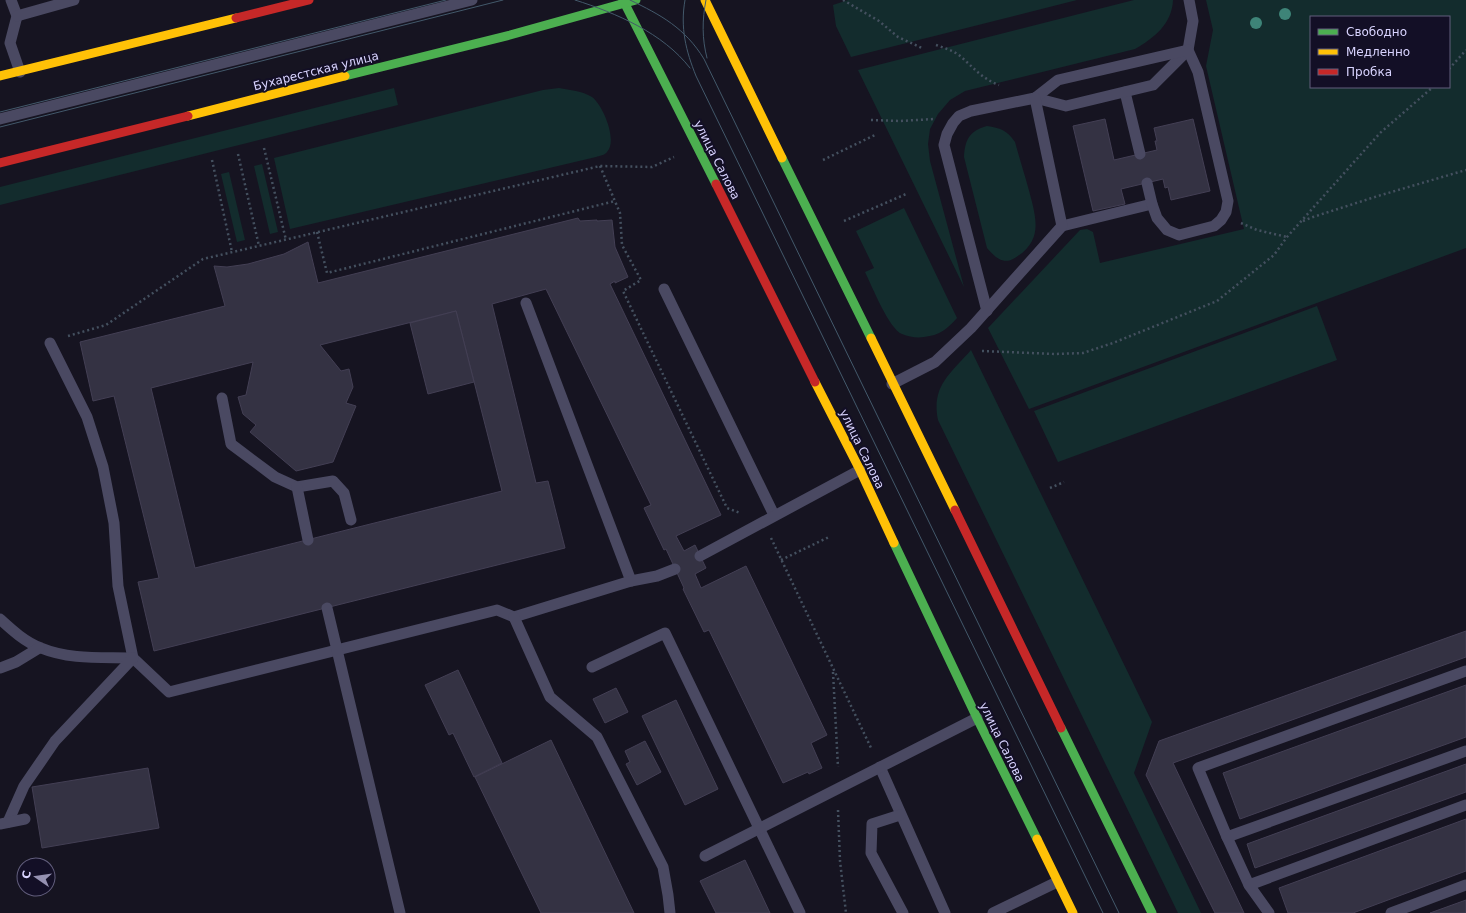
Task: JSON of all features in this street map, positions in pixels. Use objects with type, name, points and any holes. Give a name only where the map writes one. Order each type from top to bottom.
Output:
[{"type":"main road","points":[[0,76],[308,0]]},
{"type":"main road","name":"Бухарестская улица","points":[[0,163],[510,35],[625,1],[636,0]]},
{"type":"main road","points":[[705,0],[1152,913]]},
{"type":"main road","name":"улица Салова","points":[[625,1],[860,470],[977,718],[1073,913]]},
{"type":"lane","points":[[11,0],[17,16],[10,43],[20,72]]},
{"type":"lane","points":[[17,16],[74,0]]},
{"type":"lane","points":[[0,119],[472,0]]},
{"type":"lane","points":[[1147,183],[1157,218],[1166,230],[1179,235],[1214,226],[1221,220],[1226,212],[1228,201],[1198,72],[1188,50],[1193,21],[1189,0]]},
{"type":"lane","points":[[987,310],[944,145],[953,123],[959,116],[971,111],[1035,98],[1066,106],[1153,85],[1188,50]]},
{"type":"lane","points":[[1035,98],[1058,80],[1188,50]]},
{"type":"lane","points":[[1125,92],[1140,154]]},
{"type":"lane","points":[[1035,98],[1062,226]]},
{"type":"lane","points":[[892,384],[935,362],[971,328],[1062,226],[1152,204]]},
{"type":"lane","points":[[664,289],[774,516]]},
{"type":"lane","points":[[526,303],[631,581]]},
{"type":"lane","points":[[50,343],[87,417],[103,467],[114,523],[118,586],[133,658],[169,692],[497,610],[514,617],[631,581],[657,576],[675,569]]},
{"type":"lane","points":[[222,398],[231,444],[275,477],[297,487],[333,481],[344,493],[351,520]]},
{"type":"lane","points":[[700,556],[860,470]]},
{"type":"lane","points":[[297,487],[308,540]]},
{"type":"lane","points":[[327,608],[400,913]]},
{"type":"lane","points":[[514,617],[550,697],[597,736],[663,868],[670,913]]},
{"type":"lane","points":[[0,620],[13,632],[39,648],[60,654],[86,657],[133,658]]},
{"type":"lane","points":[[592,667],[665,634],[800,913]]},
{"type":"lane","points":[[0,668],[16,662],[39,648]]},
{"type":"lane","points":[[4,823],[24,786],[55,741],[133,658]]},
{"type":"lane","points":[[1269,913],[1249,886],[1198,768],[1466,670]]},
{"type":"lane","points":[[705,856],[977,718]]},
{"type":"lane","points":[[1227,837],[1466,751]]},
{"type":"lane","points":[[880,767],[900,815],[945,913]]},
{"type":"lane","points":[[1249,886],[1466,805]]},
{"type":"lane","points":[[900,815],[872,824],[871,853],[903,913]]},
{"type":"lane","points":[[4,823],[25,819]]},
{"type":"lane","points":[[994,913],[1057,882]]},
{"type":"lane","points":[[1391,913],[1466,885]]},
{"type":"path","points":[[843,0],[879,21],[898,37],[922,48]]},
{"type":"path","points":[[936,44],[958,55],[977,72],[994,83]]},
{"type":"path","points":[[1450,68],[1466,50]]},
{"type":"path","points":[[982,351],[1055,354],[1083,353],[1113,343],[1217,301],[1274,255],[1287,237],[1380,134],[1432,88]]},
{"type":"path","points":[[871,120],[900,121],[935,119]]},
{"type":"path","points":[[823,160],[878,134]]},
{"type":"path","points":[[264,148],[286,240]]},
{"type":"path","points":[[238,154],[258,246]]},
{"type":"path","points":[[50,343],[70,335],[106,325],[203,259],[600,166],[652,167],[680,154]]},
{"type":"path","points":[[212,160],[232,252]]},
{"type":"path","points":[[600,166],[620,213],[622,245],[641,280],[624,291],[727,508],[763,522],[880,767]]},
{"type":"path","points":[[1301,222],[1314,216],[1466,170]]},
{"type":"path","points":[[844,221],[906,194]]},
{"type":"path","points":[[317,232],[327,273],[615,201]]},
{"type":"path","points":[[1239,222],[1243,226],[1287,237]]},
{"type":"path","points":[[1050,488],[1064,482]]},
{"type":"path","points":[[781,560],[829,537]]},
{"type":"path","points":[[833,669],[838,767],[837,789],[840,861],[846,913]]},
{"type":"green space","points":[[848,0],[1077,0],[851,57],[836,26],[833,5]]},
{"type":"green space","points":[[1134,0],[1173,0],[1172,9],[1166,23],[1155,35],[1135,49],[965,91],[950,100],[938,114],[930,129],[928,144],[930,161],[964,287],[858,70]]},
{"type":"green space","points":[[1206,0],[1466,0],[1466,248],[1029,409],[988,328],[1080,230],[1087,229],[1093,232],[1100,263],[1244,229],[1206,66],[1213,30]]},
{"type":"green space","points":[[394,88],[398,105],[0,205],[0,187]]},
{"type":"green space","points":[[559,88],[584,93],[592,97],[601,107],[608,123],[611,140],[610,147],[605,154],[290,229],[274,158],[543,90]]},
{"type":"green space","points":[[987,126],[1003,130],[1015,142],[1034,208],[1036,228],[1034,236],[1030,244],[1023,252],[1009,261],[998,258],[987,248],[964,157],[965,146],[969,137],[976,131]]},
{"type":"green space","points":[[262,164],[278,232],[270,234],[254,166]]},
{"type":"green space","points":[[229,172],[245,240],[237,242],[221,174]]},
{"type":"green space","points":[[904,208],[957,318],[942,331],[930,336],[910,337],[902,334],[886,316],[865,272],[874,268],[856,231]]},
{"type":"green space","points":[[1317,306],[1337,360],[1058,462],[1034,411]]},
{"type":"green space","points":[[971,350],[1152,722],[1134,773],[1201,913],[1178,913],[938,420],[937,398],[940,389],[950,373]]},
{"type":"building","points":[[1105,119],[1114,160],[1157,150],[1155,141],[1157,141],[1154,128],[1193,119],[1210,191],[1171,200],[1168,187],[1165,188],[1163,179],[1121,189],[1125,204],[1093,211],[1073,126]]},
{"type":"building","points":[[578,218],[580,221],[612,220],[615,247],[628,277],[610,284],[721,515],[676,536],[684,551],[695,545],[706,568],[695,574],[701,588],[746,566],[827,735],[811,743],[822,768],[809,774],[808,772],[783,783],[709,630],[704,632],[666,549],[664,550],[644,508],[651,505],[546,289],[492,304],[536,483],[548,481],[565,548],[154,651],[138,582],[159,578],[114,396],[93,401],[80,342],[225,306],[214,266],[227,267],[248,264],[284,254],[308,242],[318,283]],"holes":[[[456,311],[502,491],[195,568],[151,388],[253,362],[246,395],[238,397],[243,414],[256,425],[250,432],[296,471],[333,462],[356,406],[346,403],[353,387],[349,369],[341,371],[320,345]]]},
{"type":"building","points":[[456,311],[474,382],[428,394],[410,323]]},
{"type":"building","points":[[1466,631],[1466,657],[1173,763],[1244,913],[1215,913],[1146,775],[1159,741]]},
{"type":"building","points":[[458,670],[502,763],[474,777],[453,733],[449,735],[425,685]]},
{"type":"building","points":[[1466,685],[1466,737],[1240,819],[1223,773]]},
{"type":"building","points":[[616,688],[628,712],[605,723],[593,699]]},
{"type":"building","points":[[676,700],[718,789],[685,805],[642,716]]},
{"type":"building","points":[[551,740],[634,913],[541,913],[475,777]]},
{"type":"building","points":[[645,741],[661,772],[637,785],[626,764],[630,762],[625,751]]},
{"type":"building","points":[[1466,764],[1466,792],[1255,868],[1247,844]]},
{"type":"building","points":[[148,768],[159,828],[42,848],[32,787]]},
{"type":"building","points":[[1466,819],[1466,871],[1353,913],[1288,913],[1279,888]]},
{"type":"building","points":[[745,860],[770,913],[716,913],[700,881]]},
{"type":"building","points":[[1466,900],[1466,913],[1430,913]]},
{"type":"tram line","points":[[0,112],[446,0]]},
{"type":"tram line","points":[[0,127],[503,0]]},
{"type":"tram line","points":[[575,0],[606,11],[638,26],[666,44],[690,68]]},
{"type":"tram line","points":[[630,0],[652,11],[672,24],[689,39],[704,59],[1119,913]]},
{"type":"tram line","points":[[685,0],[683,20],[685,39],[689,58],[696,76],[1103,913]]},
{"type":"tram line","points":[[706,0],[703,29],[707,58]]},
{"type":"traffic: fast","points":[[623,0],[716,184]]},
{"type":"traffic: fast","points":[[345,76],[510,35],[636,0]]},
{"type":"traffic: fast","points":[[782,158],[871,338]]},
{"type":"traffic: fast","points":[[894,543],[977,718],[1037,839]]},
{"type":"traffic: fast","points":[[1061,728],[1152,913]]},
{"type":"traffic: slow","points":[[705,0],[782,158]]},
{"type":"traffic: slow","points":[[0,76],[236,18]]},
{"type":"traffic: slow","points":[[188,116],[345,76]]},
{"type":"traffic: slow","points":[[871,338],[955,510]]},
{"type":"traffic: slow","points":[[815,382],[860,470],[894,543]]},
{"type":"traffic: slow","points":[[1037,839],[1073,913]]},
{"type":"traffic: jam","points":[[236,18],[309,0]]},
{"type":"traffic: jam","points":[[0,163],[188,116]]},
{"type":"traffic: jam","points":[[716,184],[815,382]]},
{"type":"traffic: jam","points":[[955,510],[1061,728]]}]
